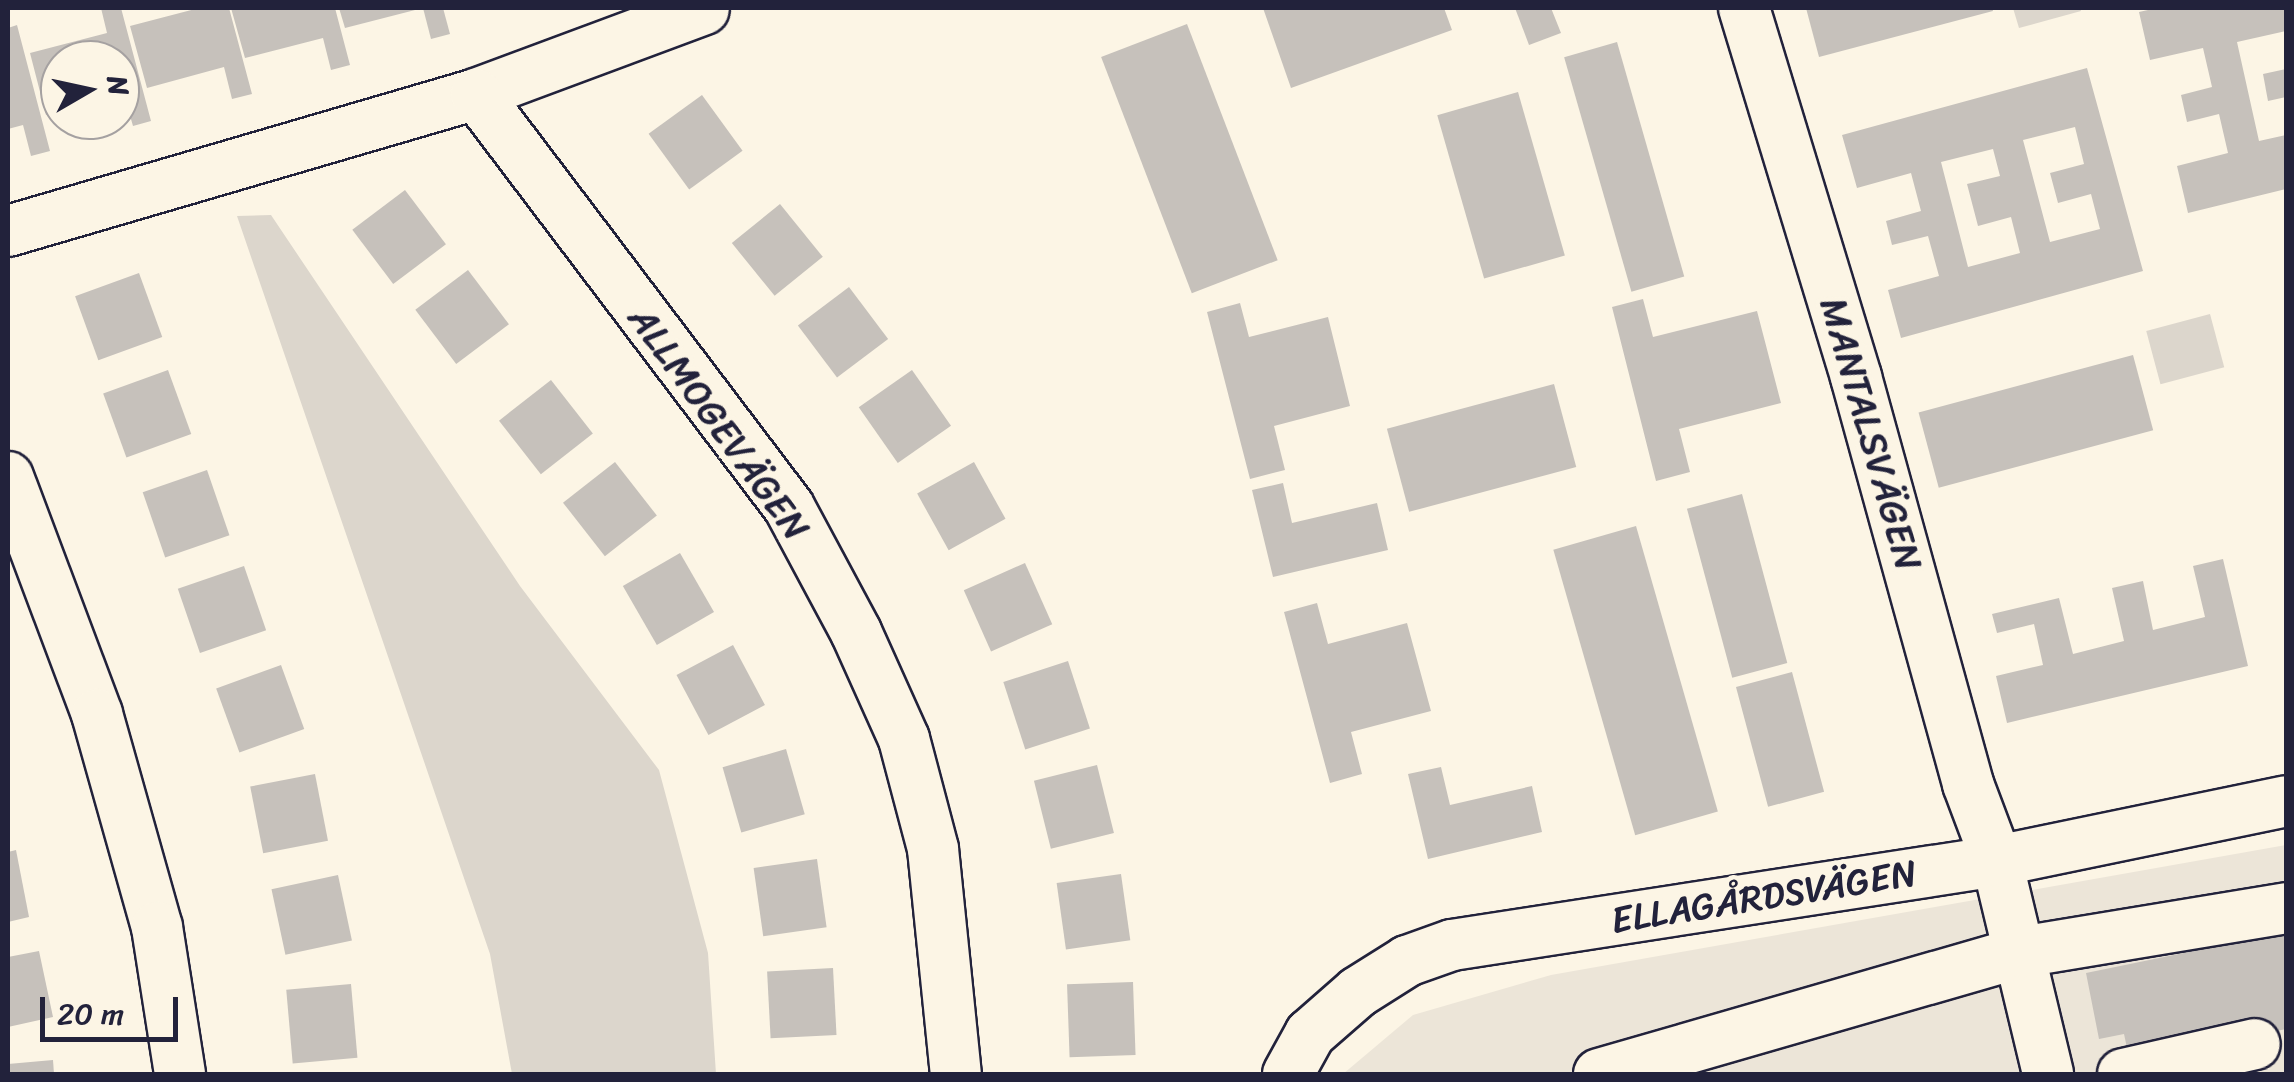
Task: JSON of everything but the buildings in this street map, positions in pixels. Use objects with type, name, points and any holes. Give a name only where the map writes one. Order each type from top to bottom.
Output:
[{"type":"street","name":"MANTALSVÄGEN","points":[[1744,8],[1856,378],[1968,784],[1997,861],[2048,1074]]},
{"type":"street","points":[[8,231],[476,94],[704,9]]},
{"type":"street","name":"ALLMOGEVÄGEN","points":[[476,94],[789,506],[856,632],[904,739],[933,849],[956,1074]]},
{"type":"street","points":[[8,477],[97,714],[157,927],[180,1074]]},
{"type":"street","name":"ELLAGÅRDSVÄGEN","points":[[1288,1074],[1310,1034],[1358,992],[1407,961],[1452,946],[1997,861],[2286,801]]},
{"type":"street","points":[[1600,1074],[2021,952],[2286,908]]},
{"type":"street","points":[[2124,1074],[2255,1044]]},
{"type":"shaded area","points":[[2013,8],[2080,8],[2081,11],[2019,28]]},
{"type":"shaded area","points":[[271,215],[520,586],[659,770],[708,953],[716,1074],[512,1074],[490,954],[237,216]]},
{"type":"shaded area","points":[[2210,314],[2224,367],[2160,384],[2146,331]]},
{"type":"shaded area","points":[[2286,845],[2286,1074],[1343,1074],[1413,1015],[1551,975]]}]
